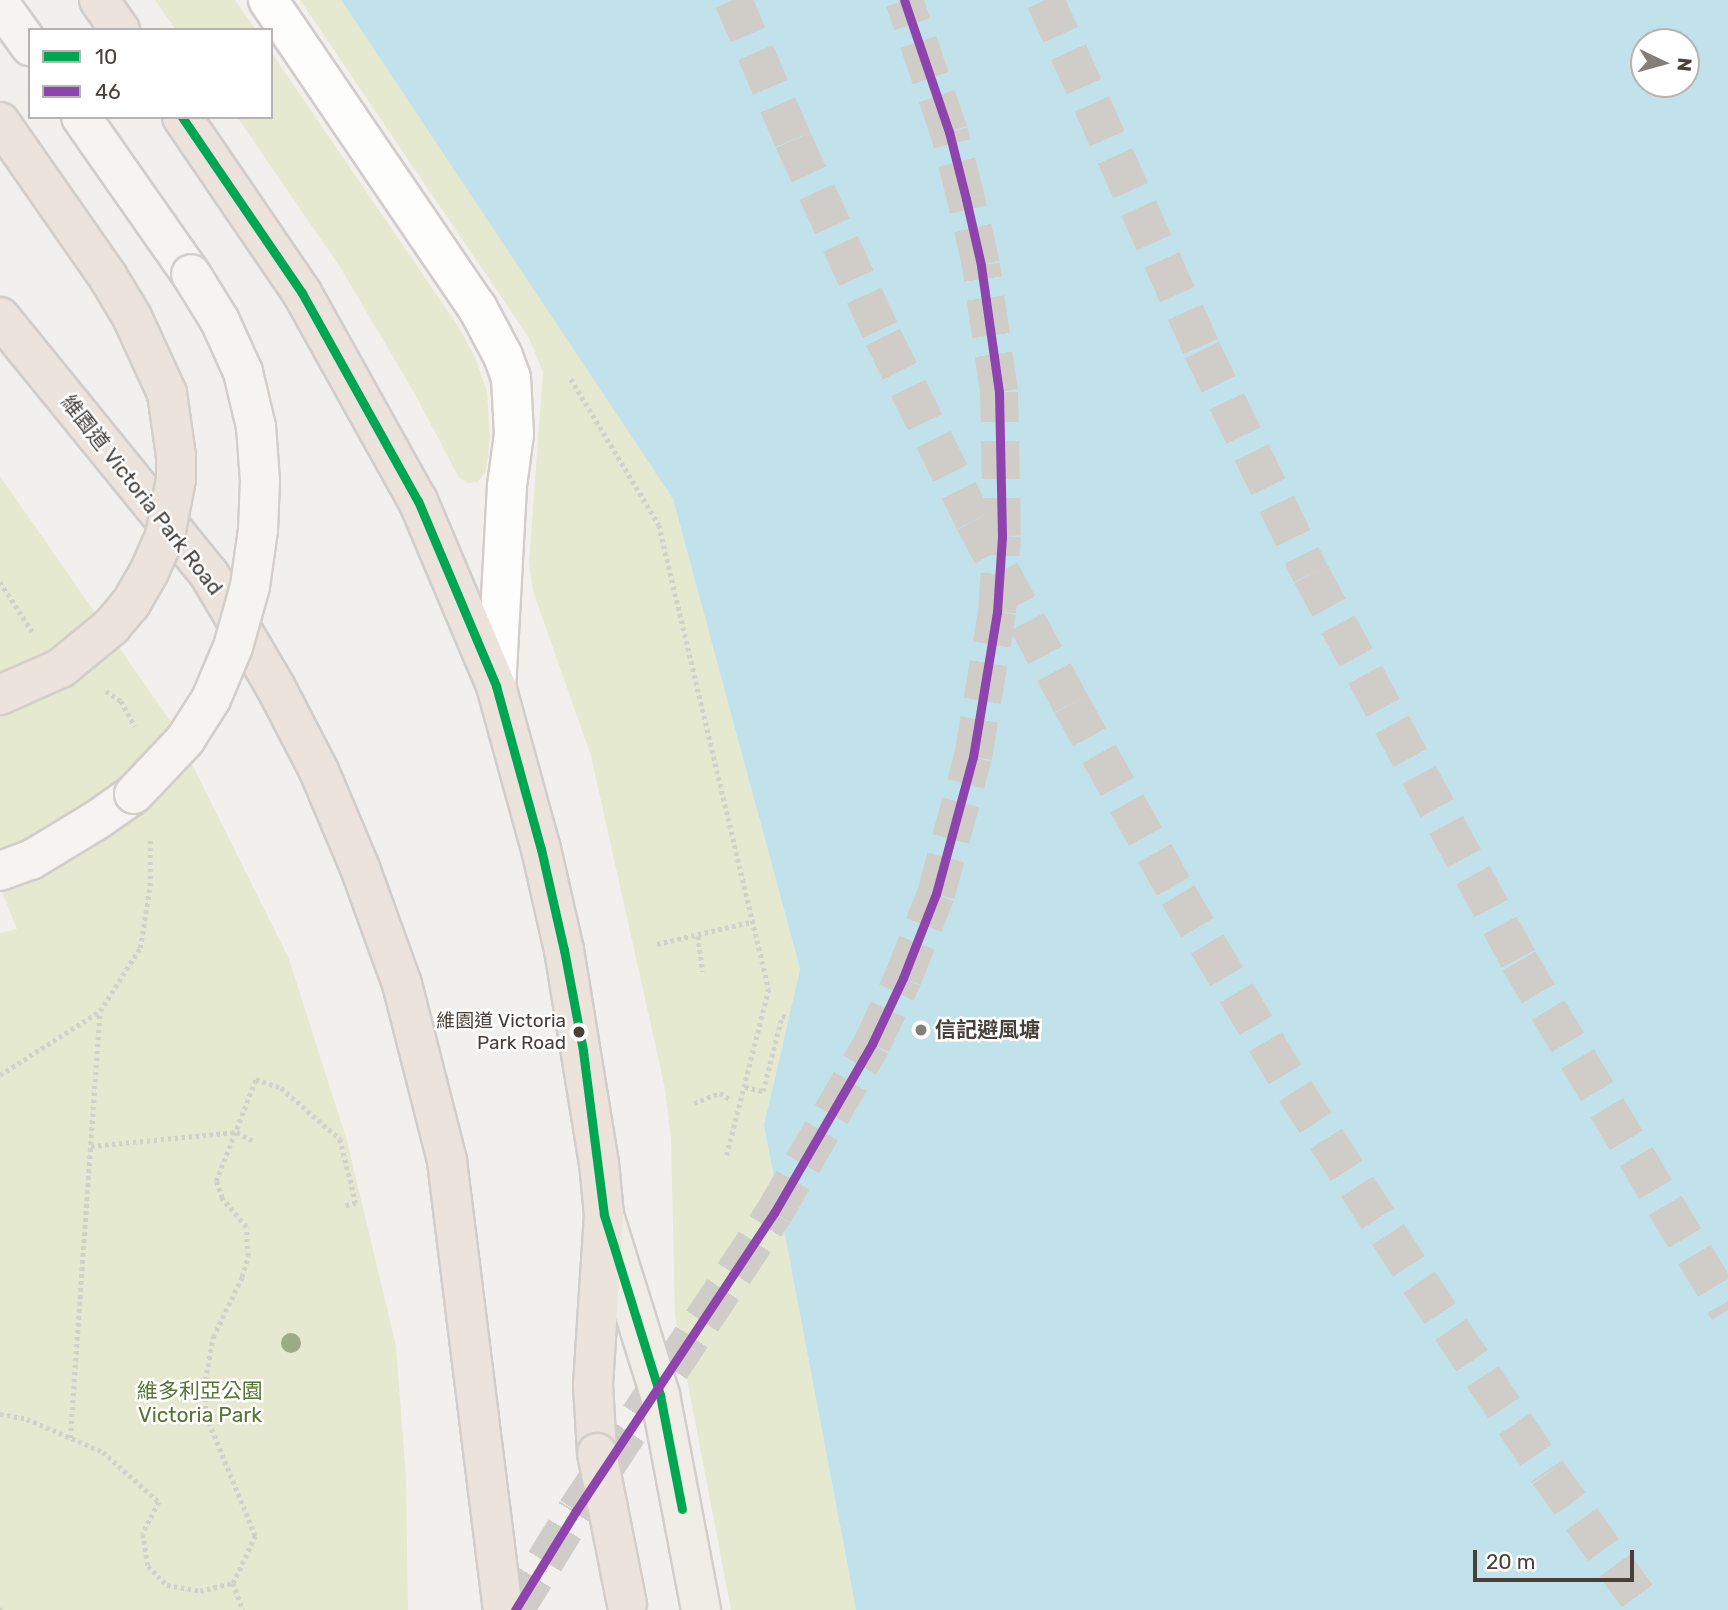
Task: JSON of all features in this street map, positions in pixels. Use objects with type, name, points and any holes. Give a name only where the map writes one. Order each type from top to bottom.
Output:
[{"type":"highway","points":[[99,0],[119,28]]},
{"type":"highway","points":[[183,119],[302,293],[418,501],[496,686],[541,849],[583,1051],[604,1215],[593,1385],[597,1453],[628,1610]]},
{"type":"highway","points":[[0,122],[108,277],[138,328],[167,393],[177,456],[176,479],[165,536],[131,603],[103,634],[61,668],[0,695]]},
{"type":"highway","name":"維園道 Victoria Park Road","points":[[0,317],[209,574],[275,685],[320,771],[360,867],[402,984],[447,1161],[503,1610]]},
{"type":"main road","points":[[0,4],[28,43]]},
{"type":"main road","points":[[16,865],[97,820],[134,794],[185,740],[211,699],[233,647],[250,586],[258,530],[260,481],[256,427],[243,372],[220,321],[191,274],[82,119]]},
{"type":"main road","points":[[604,1215],[660,1395],[701,1610]]},
{"type":"street","points":[[268,0],[477,307],[503,356],[511,378],[514,434],[507,486],[496,686]]},
{"type":"path","points":[[571,379],[659,526],[769,989],[726,1159]]},
{"type":"path","points":[[657,944],[754,921]]},
{"type":"path","points":[[698,936],[703,972]]},
{"type":"path","points":[[70,1438],[100,1011]]},
{"type":"path","points":[[744,1087],[763,1091],[782,1016],[789,1017]]},
{"type":"path","points":[[243,1610],[233,1583],[255,1536],[206,1416],[204,1387],[213,1337],[242,1277],[248,1256],[246,1227],[222,1198],[216,1181],[256,1079],[281,1088],[340,1139],[356,1203],[345,1206]]},
{"type":"path","points":[[694,1103],[720,1093],[731,1100]]},
{"type":"path","points":[[91,1146],[237,1132],[255,1142]]},
{"type":"path","points":[[0,1414],[27,1419],[103,1452],[159,1502],[143,1534],[148,1566],[167,1585],[200,1591],[233,1583]]},
{"type":"green space","points":[[155,0],[235,0],[255,28],[175,28]]},
{"type":"green space","points":[[300,0],[341,0],[673,498],[800,969],[764,1125],[856,1610],[731,1610],[675,1316],[671,1138],[664,1084],[591,756],[533,591],[529,563],[543,372],[529,338]]},
{"type":"green space","points":[[273,55],[458,326],[475,357],[487,392],[490,436],[486,471],[478,482],[468,483],[459,478],[415,394],[340,267],[238,119],[273,119]]},
{"type":"green space","name":"維多利亞公園 Victoria Park","points":[[0,476],[171,722],[289,959],[347,1141],[396,1346],[406,1478],[408,1610],[0,1610],[0,933],[17,929],[0,887]]},
{"type":"water","points":[[341,0],[1728,0],[1728,1610],[856,1610],[764,1125],[800,969],[673,499]]},
{"type":"tunnel","points":[[733,0],[793,140],[883,337],[974,521],[1071,704],[1178,895],[1295,1091],[1419,1282],[1548,1473],[1647,1610]]},
{"type":"tunnel","points":[[515,1610],[576,1511],[774,1213],[872,1044],[903,978],[936,894],[973,757],[997,612],[1002,536],[999,392],[981,265],[966,199],[949,132],[904,0]]},
{"type":"tunnel","points":[[1045,0],[1202,350],[1311,574],[1519,961],[1728,1310]]},
{"type":"transit line","name":"46","points":[[515,1610],[576,1511],[774,1213],[872,1044],[903,978],[936,894],[973,757],[997,612],[1002,536],[999,392],[981,265],[966,199],[949,132],[904,0]]},
{"type":"transit line","name":"10","points":[[183,119],[302,293],[418,501],[496,686],[541,849],[564,950],[583,1051],[604,1215],[660,1395],[682,1509]]},
{"type":"place","name":"信記避風塘","points":[[921,1030]]},
{"type":"place","name":"維園道 Victoria Park Road","points":[[579,1032]]}]
